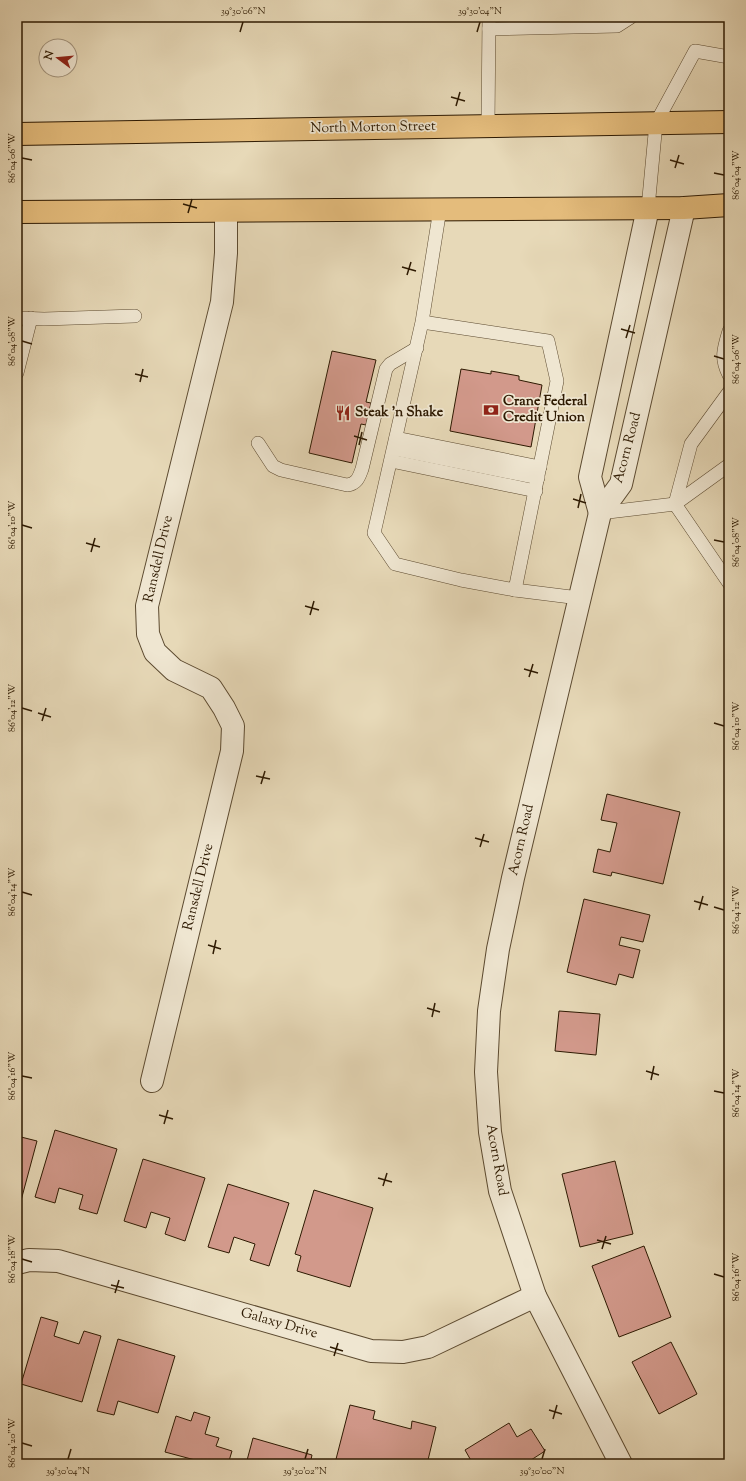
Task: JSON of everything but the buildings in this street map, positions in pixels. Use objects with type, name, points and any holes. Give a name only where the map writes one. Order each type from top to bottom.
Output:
[{"type":"main road","name":"North Morton Street","points":[[17,134],[729,122]]},
{"type":"main road","points":[[17,212],[684,208],[729,205]]},
{"type":"street","points":[[600,513],[590,477],[648,208]]},
{"type":"street","name":"Acorn Road","points":[[621,1464],[535,1296],[500,1191],[491,1140],[486,1072],[489,1018],[498,949],[513,878],[600,513],[621,484],[684,208]]},
{"type":"street","name":"Ransdell Drive","points":[[152,1082],[232,751],[233,726],[224,708],[211,688],[174,670],[155,652],[148,634],[147,606],[222,302],[226,253],[226,211]]},
{"type":"street","name":"Galaxy Drive","points":[[17,1263],[29,1260],[58,1261],[371,1351],[403,1352],[428,1347],[535,1296]]},
{"type":"lane","points":[[488,126],[489,23],[558,22],[617,26],[631,17]]},
{"type":"lane","points":[[648,208],[656,123],[695,51],[729,57]]},
{"type":"lane","points":[[440,209],[417,348],[374,533],[395,564],[461,580],[515,590],[579,598]]},
{"type":"lane","points":[[17,318],[135,316]]},
{"type":"lane","points":[[17,373],[31,318]]},
{"type":"lane","points":[[422,322],[548,341],[557,381],[515,590]]},
{"type":"lane","points":[[729,331],[723,353],[723,360],[729,375]]},
{"type":"lane","points":[[258,443],[272,466],[281,470],[347,485],[352,484],[358,479],[362,469],[386,369],[390,364],[417,348]]},
{"type":"lane","points":[[729,392],[691,444],[675,504],[729,583]]},
{"type":"lane","points":[[394,449],[538,479]]},
{"type":"lane","points":[[394,449],[538,479]]},
{"type":"lane","points":[[600,513],[675,504],[729,465]]},
{"type":"place","name":"Crane Federal Credit Union","points":[[491,410]]},
{"type":"place","name":"Steak 'n Shake","points":[[343,413]]}]
